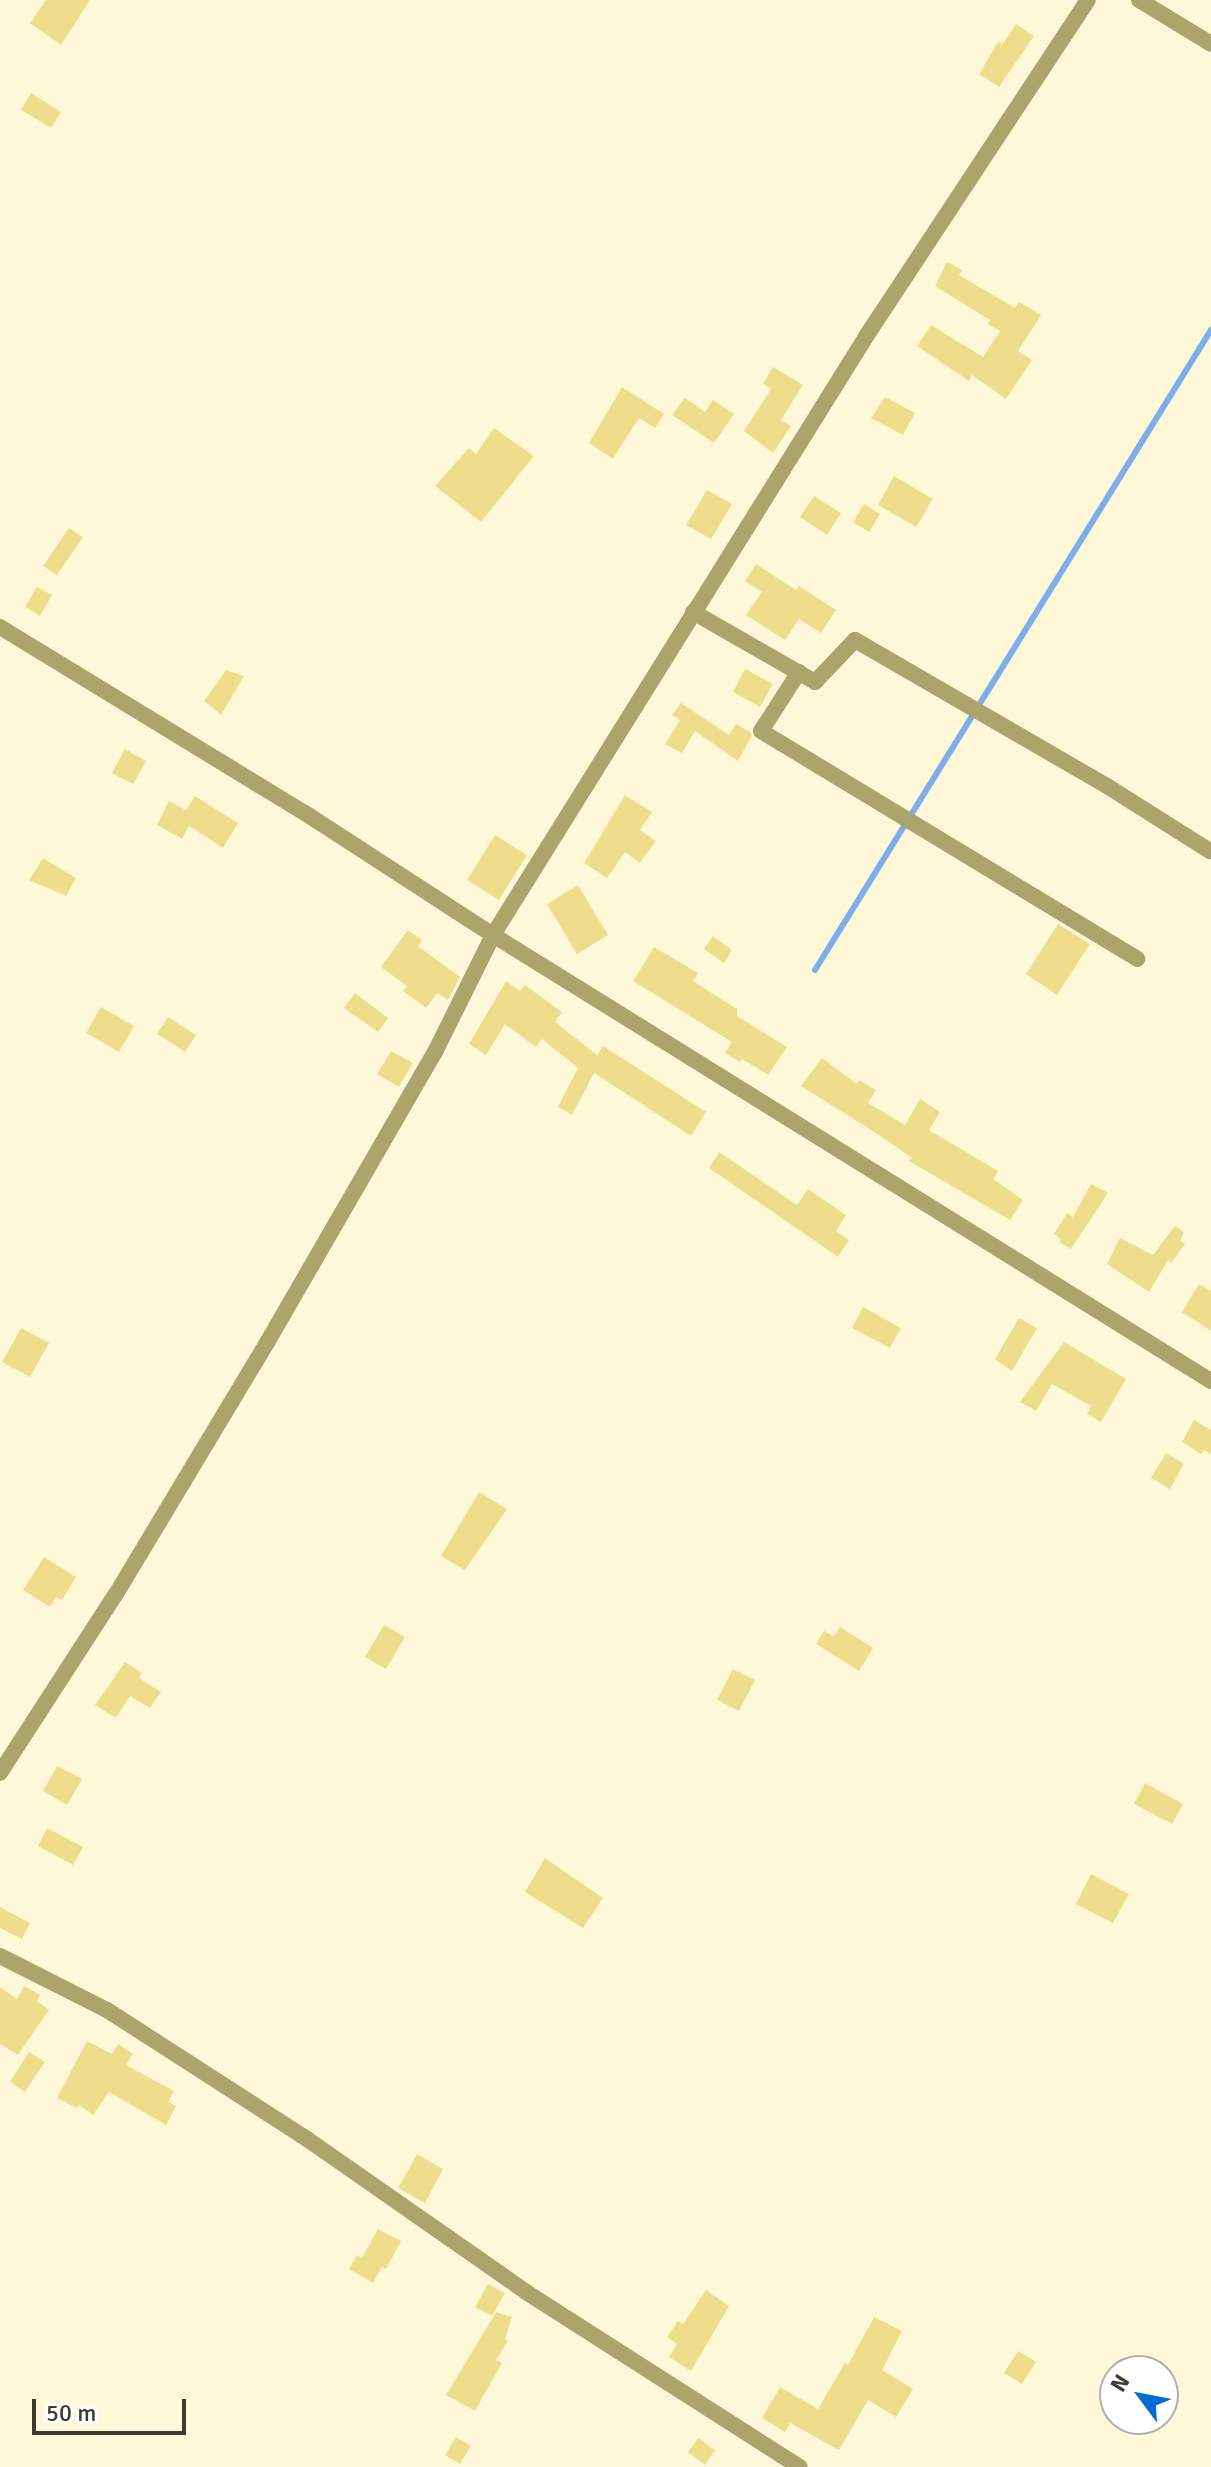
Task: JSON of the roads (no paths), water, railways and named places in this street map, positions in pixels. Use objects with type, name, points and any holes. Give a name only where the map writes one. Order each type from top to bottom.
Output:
[{"type":"street","points":[[0,1773],[116,1594],[268,1341],[435,1052],[493,935],[867,335],[1088,0]]},
{"type":"street","points":[[1139,0],[1211,44]]},
{"type":"street","points":[[693,612],[815,682],[855,640],[1107,786],[1210,851]]},
{"type":"street","points":[[0,627],[305,813],[493,935],[1211,1381]]},
{"type":"street","points":[[799,672],[761,731],[1137,959]]},
{"type":"street","points":[[0,1956],[107,2010],[307,2139],[526,2292],[800,2467]]},
{"type":"waterway","points":[[815,970],[1211,330]]}]
